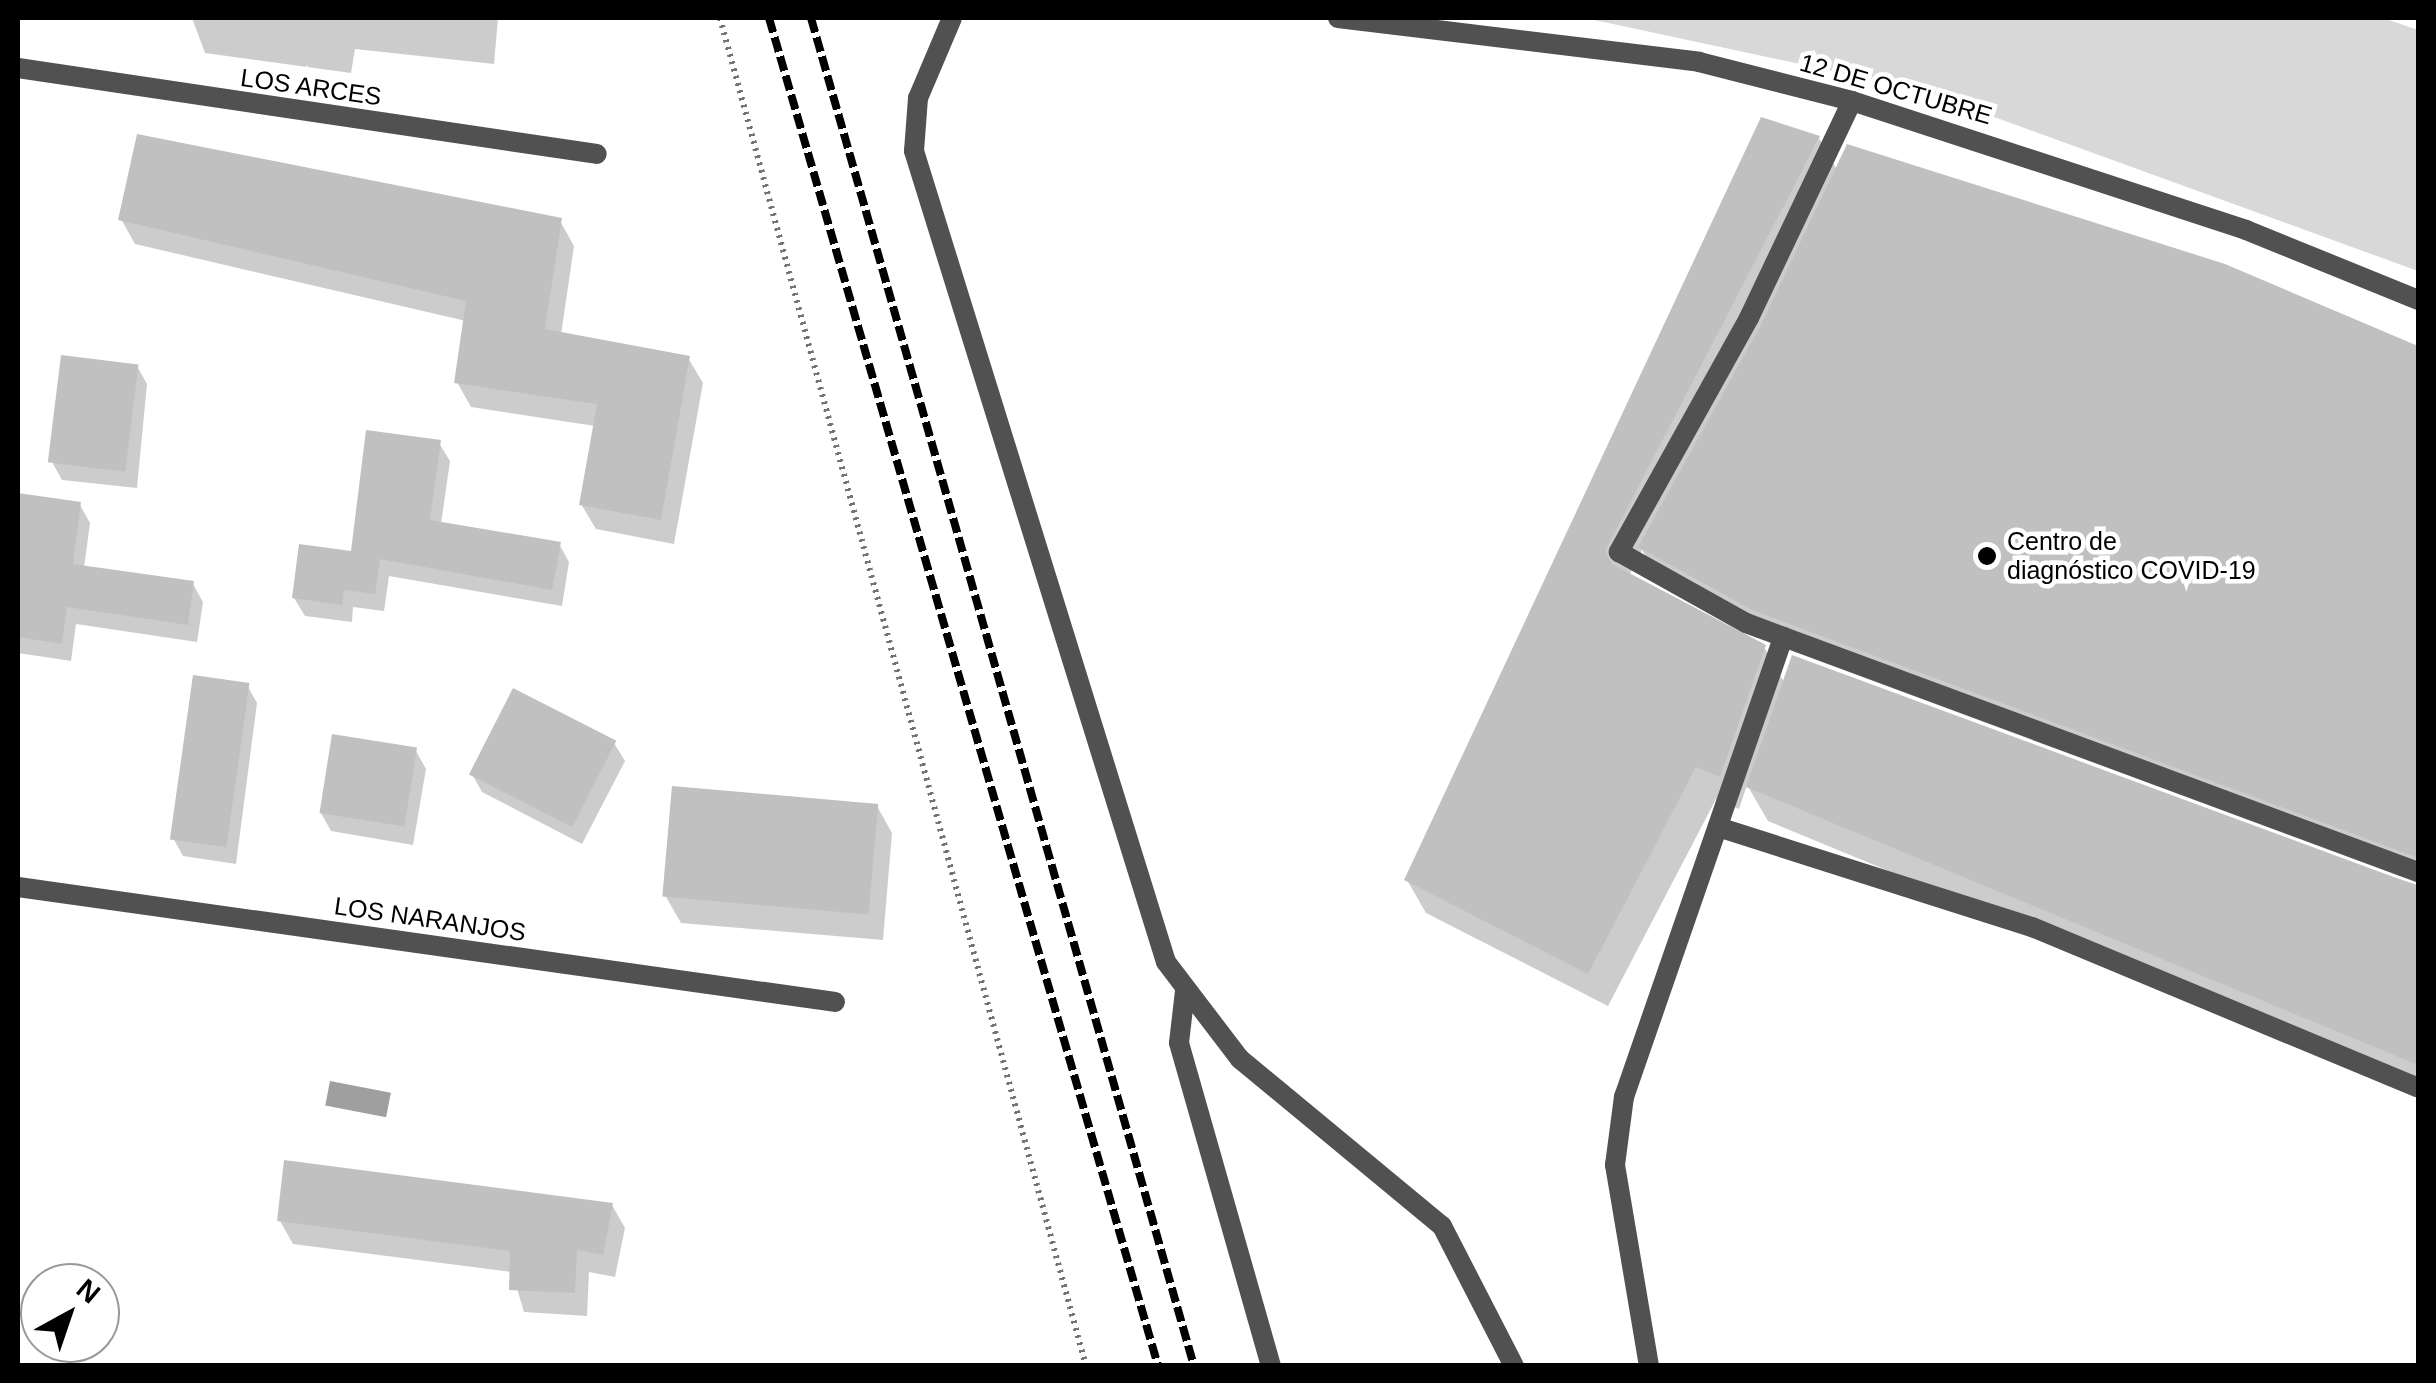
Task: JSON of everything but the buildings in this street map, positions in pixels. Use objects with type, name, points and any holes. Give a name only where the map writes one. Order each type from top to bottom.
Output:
[{"type":"street","points":[[952,18],[918,98],[914,151],[1166,962],[1240,1059],[1442,1226],[1514,1366]]},
{"type":"street","name":"12 DE OCTUBRE","points":[[1338,18],[1699,62],[1852,101],[2246,230],[2418,300]]},
{"type":"street","name":"LOS ARCES","points":[[18,68],[597,154]]},
{"type":"street","points":[[1852,101],[1749,318],[1619,552],[1783,637],[2418,872]]},
{"type":"street","points":[[1648,1366],[1615,1165],[1622,1114],[1783,637]]},
{"type":"street","points":[[1718,828],[2032,927],[2418,1088]]},
{"type":"street","name":"LOS NARANJOS","points":[[18,887],[834,1002]]},
{"type":"street","points":[[1185,991],[1179,1043],[1270,1366]]},
{"type":"path","points":[[720,18],[1086,1366]]},
{"type":"shaded area","points":[[1585,18],[2383,18],[2418,30],[2418,271],[1917,89]]},
{"type":"shaded area","points":[[330,1081],[391,1093],[386,1117],[325,1106]]},
{"type":"railway","points":[[769,18],[1158,1366]]},
{"type":"railway","points":[[811,18],[1194,1366]]},
{"type":"place","name":"Centro de diagnóstico COVID-19","points":[[1987,556]]}]
